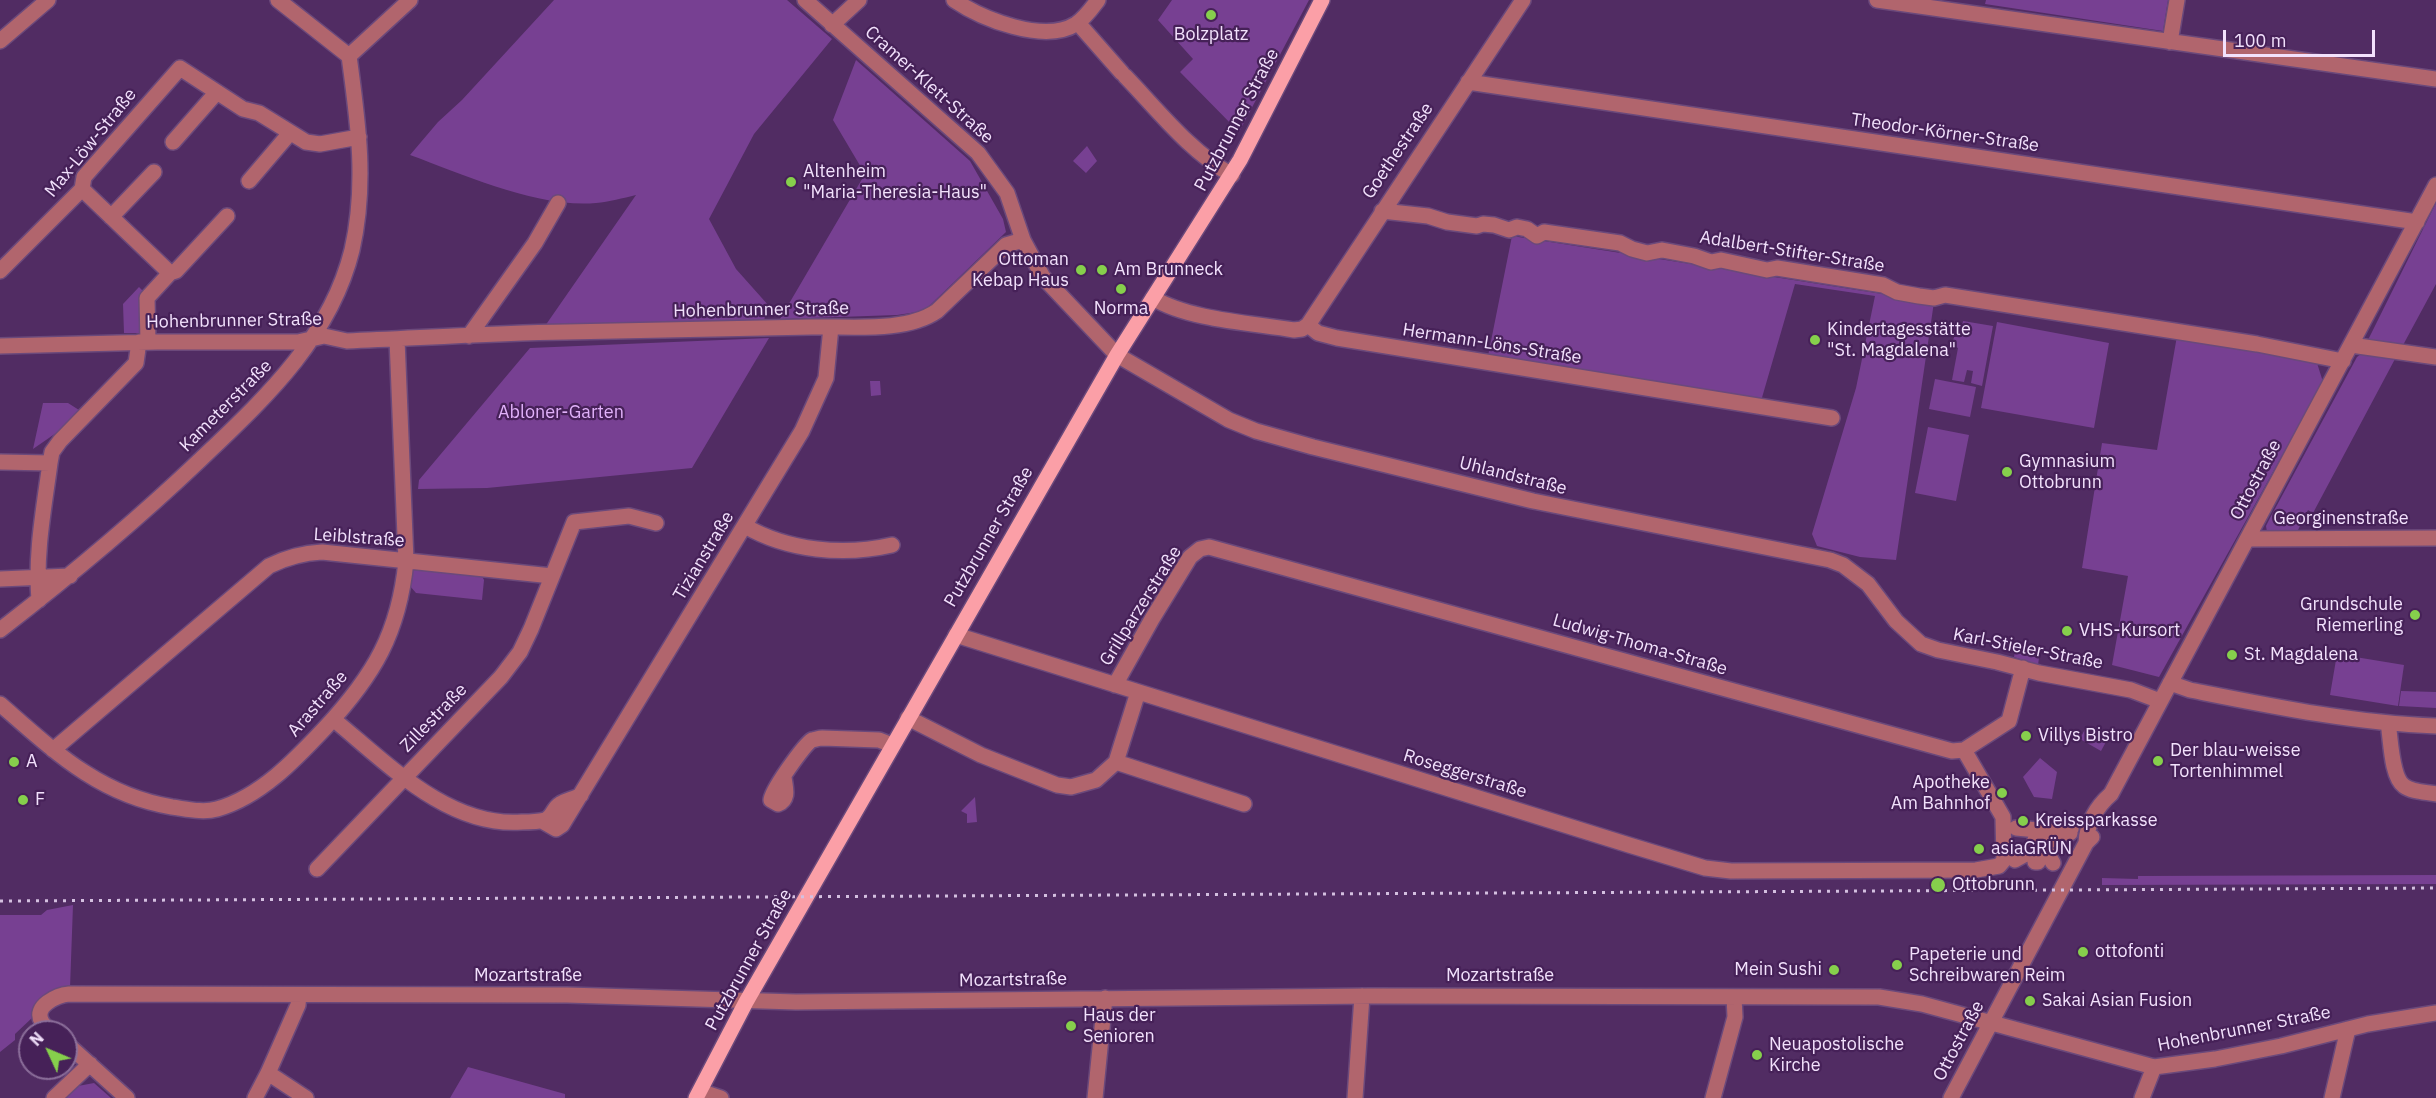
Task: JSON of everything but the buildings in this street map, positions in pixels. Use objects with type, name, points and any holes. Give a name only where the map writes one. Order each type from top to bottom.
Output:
[{"type":"main road","name":"Putzbrunner Straße","points":[[698,1095],[746,1002],[1117,355],[1232,175],[1322,0]]},
{"type":"street","points":[[0,41],[48,0]]},
{"type":"street","points":[[278,0],[349,56],[410,0]]},
{"type":"street","name":"Cramer-Klett-Straße","points":[[805,0],[978,153],[1007,193],[1023,240],[1043,278],[1117,355]]},
{"type":"street","points":[[832,25],[859,0]]},
{"type":"street","points":[[954,0],[974,12],[1033,31],[1058,31],[1078,23],[1098,0]]},
{"type":"street","name":"Goethestraße","points":[[1308,325],[1523,0]]},
{"type":"street","points":[[1877,0],[2436,79]]},
{"type":"street","points":[[2170,42],[2177,0]]},
{"type":"street","points":[[1078,23],[1187,139],[1216,165],[1232,175]]},
{"type":"street","name":"Kameterstraße","points":[[0,630],[130,526],[238,423],[296,363],[333,303],[351,250],[360,198],[360,137],[349,56]]},
{"type":"street","name":"Max-Löw-Straße","points":[[0,271],[82,189],[84,177],[180,68],[243,109],[260,113],[306,142],[320,144],[360,137]]},
{"type":"street","name":"Theodor-Körner-Straße","points":[[1468,82],[2416,222]]},
{"type":"street","points":[[173,142],[217,92]]},
{"type":"street","points":[[249,181],[290,133]]},
{"type":"street","points":[[111,217],[154,172]]},
{"type":"street","name":"Ottostraße","points":[[1951,1098],[2086,843],[2094,835],[2109,807],[2111,794],[2436,185]]},
{"type":"street","points":[[82,189],[170,273]]},
{"type":"street","points":[[469,336],[535,243],[558,203]]},
{"type":"street","name":"Adalbert-Stifter-Straße","points":[[1382,211],[1428,216],[1447,222],[1477,226],[1494,225],[1509,230],[1517,227],[1527,229],[1537,236],[1544,232],[1620,243],[1647,253],[1662,250],[1711,262],[1721,260],[1758,268],[1777,268],[1883,285],[1897,292],[1934,298],[1945,295],[1979,300],[2257,344],[2343,361]]},
{"type":"street","points":[[39,600],[37,578],[52,452],[136,363],[143,342],[147,298],[170,273],[176,271],[226,216]]},
{"type":"street","name":"Hohenbrunner Straße","points":[[0,346],[143,342],[298,342],[324,336],[347,341],[563,332],[863,327],[915,322],[928,318],[937,311],[1006,245],[1023,240]]},
{"type":"street","points":[[1153,298],[1185,312],[1294,330],[1308,325]]},
{"type":"street","name":"Hermann-Löns-Straße","points":[[1308,325],[1318,333],[1337,338],[1832,418]]},
{"type":"street","name":"Tizianstraße","points":[[333,719],[405,776],[447,805],[491,822],[505,824],[542,821],[556,829],[560,828],[746,526],[816,403],[826,378],[831,327]]},
{"type":"street","name":"Arastraße","points":[[0,704],[53,750],[93,779],[130,797],[149,803],[195,810],[215,809],[243,797],[273,778],[333,719],[356,692],[383,649],[393,627],[403,594],[406,561],[397,339]]},
{"type":"street","points":[[2351,345],[2436,357]]},
{"type":"street","name":"Uhlandstraße","points":[[1117,355],[1228,420],[1256,431],[1533,501],[1830,560],[1843,565],[1868,584],[1896,621]]},
{"type":"street","points":[[0,462],[50,463]]},
{"type":"street","points":[[552,576],[574,522],[629,516],[656,523]]},
{"type":"street","points":[[746,526],[778,542],[808,548],[868,550],[892,545]]},
{"type":"street","name":"Georginenstraße","points":[[2247,539],[2436,538]]},
{"type":"street","name":"Grillparzerstraße","points":[[1115,685],[1190,557],[1200,549]]},
{"type":"street","name":"Ludwig-Thoma-Straße","points":[[1200,549],[1219,549],[1932,746],[1952,751],[1964,750]]},
{"type":"street","name":"Leiblstraße","points":[[53,750],[269,567],[287,557],[322,552],[552,576]]},
{"type":"street","points":[[0,579],[70,576]]},
{"type":"street","name":"Zillestraße","points":[[317,869],[501,677],[520,652],[552,576]]},
{"type":"street","name":"Karl-Stieler-Straße","points":[[1896,621],[1910,635],[1929,647],[2038,673],[2131,690],[2160,701]]},
{"type":"street","name":"Roseggerstraße","points":[[956,635],[1705,868],[1731,872],[1976,870],[1999,866],[2004,860],[2010,828],[1964,750]]},
{"type":"street","points":[[1964,750],[2009,721],[2023,668]]},
{"type":"street","points":[[2170,683],[2190,690],[2333,717],[2436,726]]},
{"type":"street","points":[[908,718],[981,755],[1057,785],[1071,787],[1086,785],[1101,777],[1116,762],[1138,692]]},
{"type":"street","points":[[2388,723],[2395,771],[2400,782],[2411,789],[2436,794]]},
{"type":"street","points":[[784,777],[813,740],[822,738],[879,740],[892,746]]},
{"type":"street","points":[[1116,762],[1244,804]]},
{"type":"street","points":[[2010,828],[2052,845]]},
{"type":"street","name":"Mozartstraße","points":[[41,1020],[41,1012],[50,1000],[58,995],[69,994],[567,995],[746,1002],[1362,996],[1879,997],[1922,1004],[1991,1022]]},
{"type":"street","points":[[255,1098],[298,1005],[299,995]]},
{"type":"street","points":[[1355,1098],[1362,996]]},
{"type":"street","points":[[1713,1098],[1735,1017],[1734,997]]},
{"type":"street","points":[[1095,1098],[1105,998]]},
{"type":"street","name":"Hohenbrunner Straße","points":[[1991,1022],[2154,1067],[2188,1064],[2281,1046],[2348,1029],[2436,1013]]},
{"type":"street","points":[[2332,1098],[2348,1029]]},
{"type":"street","points":[[78,1054],[127,1098]]},
{"type":"street","points":[[54,1098],[90,1064]]},
{"type":"street","points":[[2142,1098],[2154,1067]]},
{"type":"street","points":[[268,1073],[306,1098]]},
{"type":"street","points":[[698,1095],[721,1098]]},
{"type":"green space","points":[[554,0],[787,0],[832,39],[754,134],[709,219],[736,269],[769,306],[764,320],[545,326],[636,195],[596,203],[550,200],[477,180],[410,155],[438,122],[462,100]]},
{"type":"green space","points":[[1172,0],[1309,0],[1239,132],[1180,72],[1193,59],[1158,20]]},
{"type":"green space","points":[[1986,0],[2168,0],[2163,31],[1985,4]]},
{"type":"green space","points":[[856,60],[970,161],[1003,219],[1006,232],[924,311],[897,315],[780,319],[865,174],[833,120]]},
{"type":"green space","points":[[1087,146],[1097,161],[1086,173],[1073,161]]},
{"type":"green space","points":[[2436,203],[2436,284],[2402,347],[2368,340]]},
{"type":"green space","points":[[1512,236],[1934,302],[1896,560],[1860,557],[1817,546],[1812,534],[1856,388],[1875,296],[1795,284],[1761,401],[1487,361]]},
{"type":"green space","points":[[139,287],[142,290],[143,333],[124,333],[123,304]]},
{"type":"green space","points":[[1963,321],[1993,326],[1982,386],[1971,383],[1973,371],[1967,370],[1964,382],[1952,380],[1958,348],[1952,345],[1954,337],[1960,337]]},
{"type":"green space","points":[[1997,322],[2109,343],[2094,428],[1981,408]]},
{"type":"green space","points":[[2177,336],[2306,357],[2317,363],[2323,382],[2159,677],[2112,665],[2128,576],[2082,568],[2102,443],[2157,450]]},
{"type":"green space","name":"Abloner-Garten","points":[[769,338],[692,468],[487,488],[418,489],[419,480],[530,348]]},
{"type":"green space","points":[[2361,354],[2395,359],[2313,513],[2308,510],[2297,532],[2267,532],[2266,526],[2270,518],[2357,357]]},
{"type":"green space","points":[[1935,379],[1976,387],[1970,417],[1929,409]]},
{"type":"green space","points":[[870,381],[880,381],[881,395],[871,396]]},
{"type":"green space","points":[[43,403],[68,403],[79,410],[59,431],[33,449]]},
{"type":"green space","points":[[1928,427],[1969,435],[1956,501],[1915,493]]},
{"type":"green space","points":[[415,567],[481,574],[484,580],[482,600],[416,593],[410,586],[412,571]]},
{"type":"green space","points":[[2015,652],[2039,658],[2038,665],[2014,657]]},
{"type":"green space","points":[[2337,654],[2404,665],[2398,706],[2330,695]]},
{"type":"green space","points":[[2401,691],[2436,692],[2436,708],[2399,706]]},
{"type":"green space","points":[[2085,729],[2107,740],[2101,751],[2080,739]]},
{"type":"green space","points":[[2040,758],[2057,772],[2052,799],[2034,797],[2023,777]]},
{"type":"green space","points":[[975,797],[977,822],[967,823],[967,814],[961,811]]},
{"type":"green space","points":[[2436,875],[2436,884],[2102,885],[2102,878],[2138,879],[2138,876]]},
{"type":"green space","points":[[73,905],[70,988],[51,993],[30,1020],[18,1020],[15,1040],[0,1052],[0,915],[41,915],[47,910]]},
{"type":"green space","points":[[468,1067],[565,1094],[565,1098],[450,1098]]},
{"type":"green space","points":[[94,1083],[111,1098],[66,1098],[78,1086]]},
{"type":"railway","points":[[0,901],[2436,888]]},
{"type":"place","name":"Bolzplatz","points":[[1211,15]]},
{"type":"place","name":"Altenheim \"Maria-Theresia-Haus\"","points":[[791,182]]},
{"type":"place","name":"Ottoman Kebap Haus","points":[[1081,270]]},
{"type":"place","name":"Am Brunneck","points":[[1102,270]]},
{"type":"place","name":"Norma","points":[[1121,289]]},
{"type":"place","name":"Kindertagesstätte \"St. Magdalena\"","points":[[1815,340]]},
{"type":"place","name":"Gymnasium Ottobrunn","points":[[2007,472]]},
{"type":"place","name":"Grundschule Riemerling","points":[[2415,615]]},
{"type":"place","name":"VHS-Kursort","points":[[2067,631]]},
{"type":"place","name":"St. Magdalena","points":[[2232,655]]},
{"type":"place","name":"Villys Bistro","points":[[2026,736]]},
{"type":"place","name":"Der blau-weisse Tortenhimmel","points":[[2158,761]]},
{"type":"place","name":"A","points":[[14,762]]},
{"type":"place","name":"Apotheke Am Bahnhof","points":[[2002,793]]},
{"type":"place","name":"F","points":[[23,800]]},
{"type":"place","name":"Kreissparkasse","points":[[2023,821]]},
{"type":"place","name":"asiaGRÜN","points":[[1979,849]]},
{"type":"place","name":"Ottobrunn","points":[[1938,885]]},
{"type":"place","name":"ottofonti","points":[[2083,952]]},
{"type":"place","name":"Papeterie und Schreibwaren Reim","points":[[1897,965]]},
{"type":"place","name":"Mein Sushi","points":[[1834,970]]},
{"type":"place","name":"Sakai Asian Fusion","points":[[2030,1001]]},
{"type":"place","name":"Haus der Senioren","points":[[1071,1026]]},
{"type":"place","name":"Neuapostolische Kirche","points":[[1757,1055]]}]
